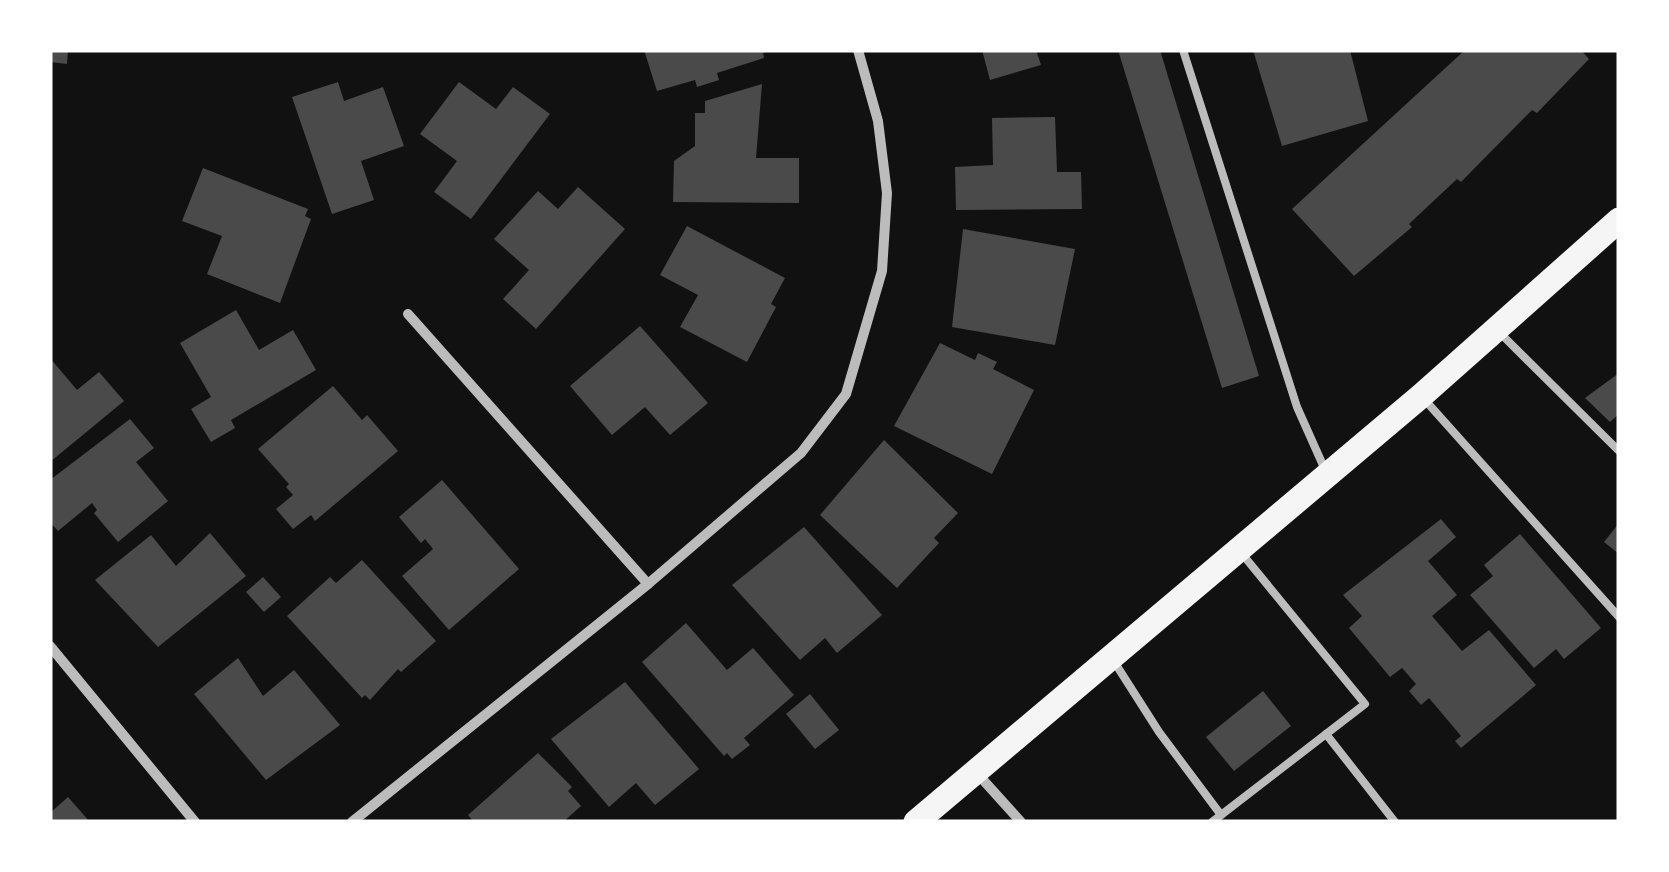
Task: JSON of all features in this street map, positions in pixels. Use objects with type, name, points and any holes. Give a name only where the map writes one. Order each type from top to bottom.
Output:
[{"type":"main road","points":[[916,822],[1328,476],[1619,220]]},
{"type":"street","points":[[352,822],[648,584],[801,453],[846,394],[882,271],[887,193],[878,121],[858,50]]},
{"type":"street","points":[[408,314],[648,584]]},
{"type":"street","points":[[50,646],[195,822]]},
{"type":"street","points":[[974,771],[1021,822]]},
{"type":"lane","points":[[1183,50],[1297,406],[1328,476]]},
{"type":"lane","points":[[1496,330],[1619,451]]},
{"type":"lane","points":[[1421,396],[1619,616]]},
{"type":"lane","points":[[1212,822],[1365,704],[1240,551]]},
{"type":"lane","points":[[1113,660],[1158,732],[1222,815]]},
{"type":"lane","points":[[1326,734],[1395,822]]},
{"type":"building","points":[[50,50],[68,50],[67,64],[50,62]]},
{"type":"building","points":[[644,50],[770,51],[763,53],[764,58],[717,73],[719,80],[697,87],[695,80],[657,91]]},
{"type":"building","points":[[982,50],[1036,50],[1041,65],[990,80]]},
{"type":"building","points":[[1118,50],[1160,50],[1259,376],[1222,388]]},
{"type":"building","points":[[1253,50],[1350,50],[1368,121],[1282,146]]},
{"type":"building","points":[[1465,50],[1581,50],[1589,59],[1537,113],[1532,110],[1461,182],[1457,179],[1409,224],[1412,227],[1354,276],[1292,209]]},
{"type":"building","points":[[338,82],[344,101],[383,87],[404,146],[361,161],[374,200],[332,214],[292,97]]},
{"type":"building","points":[[459,82],[496,109],[513,87],[550,114],[471,219],[434,192],[457,161],[420,134]]},
{"type":"building","points":[[762,84],[756,158],[799,158],[799,203],[673,202],[674,161],[695,146],[695,113],[705,113],[705,101]]},
{"type":"building","points":[[1055,117],[1057,172],[1081,172],[1082,209],[956,210],[955,167],[993,165],[992,118]]},
{"type":"building","points":[[203,168],[308,209],[305,216],[311,219],[280,303],[207,274],[222,236],[182,221]]},
{"type":"building","points":[[578,187],[625,229],[536,329],[503,299],[529,270],[494,239],[538,191],[558,209]]},
{"type":"building","points":[[687,226],[785,278],[771,304],[776,307],[747,362],[680,327],[698,295],[660,275]]},
{"type":"building","points":[[963,229],[1075,249],[1055,345],[952,327]]},
{"type":"building","points":[[236,310],[259,350],[293,330],[316,370],[231,420],[235,428],[211,442],[191,409],[211,397],[180,343]]},
{"type":"building","points":[[640,326],[708,403],[670,435],[645,407],[612,435],[570,386]]},
{"type":"building","points":[[940,343],[975,360],[978,353],[997,362],[993,369],[1034,390],[992,474],[894,426]]},
{"type":"building","points":[[50,358],[77,390],[99,372],[124,401],[50,462]]},
{"type":"building","points":[[1619,373],[1619,414],[1610,422],[1585,398]]},
{"type":"building","points":[[333,386],[362,420],[367,415],[398,451],[315,521],[311,515],[293,529],[276,509],[293,495],[286,487],[289,484],[258,449]]},
{"type":"building","points":[[130,419],[154,448],[136,462],[168,501],[118,542],[94,513],[97,510],[92,503],[58,531],[50,522],[50,480]]},
{"type":"building","points":[[884,440],[958,513],[934,538],[939,543],[897,588],[820,515]]},
{"type":"building","points":[[442,480],[519,569],[449,630],[402,576],[433,549],[425,539],[421,543],[399,517]]},
{"type":"building","points":[[1441,519],[1456,537],[1428,561],[1457,595],[1432,616],[1462,651],[1489,630],[1536,685],[1461,748],[1455,741],[1461,736],[1429,698],[1421,705],[1409,691],[1416,684],[1402,668],[1390,677],[1349,628],[1362,616],[1343,595]]},
{"type":"building","points":[[1619,523],[1619,554],[1604,542]]},
{"type":"building","points":[[804,527],[882,615],[837,653],[825,638],[800,660],[732,585]]},
{"type":"building","points":[[210,533],[246,576],[158,647],[95,580],[151,535],[176,566]]},
{"type":"building","points":[[1520,534],[1601,628],[1564,659],[1556,649],[1534,668],[1470,595],[1493,576],[1484,565]]},
{"type":"building","points":[[362,560],[436,641],[401,672],[398,669],[370,700],[365,695],[362,698],[287,616],[330,577],[336,583]]},
{"type":"building","points":[[263,577],[281,597],[264,612],[246,592]]},
{"type":"building","points":[[686,623],[727,670],[753,648],[794,695],[744,738],[750,745],[732,759],[727,753],[724,756],[642,662]]},
{"type":"building","points":[[238,658],[263,696],[294,670],[340,725],[266,780],[194,694]]},
{"type":"building","points":[[625,682],[699,769],[655,805],[636,783],[609,807],[551,739]]},
{"type":"building","points":[[1263,691],[1291,726],[1234,771],[1206,737]]},
{"type":"building","points":[[810,694],[839,730],[815,749],[786,714]]},
{"type":"building","points":[[538,753],[572,787],[568,791],[581,806],[563,822],[474,822],[468,815]]},
{"type":"building","points":[[68,797],[90,822],[50,822],[50,813]]}]
